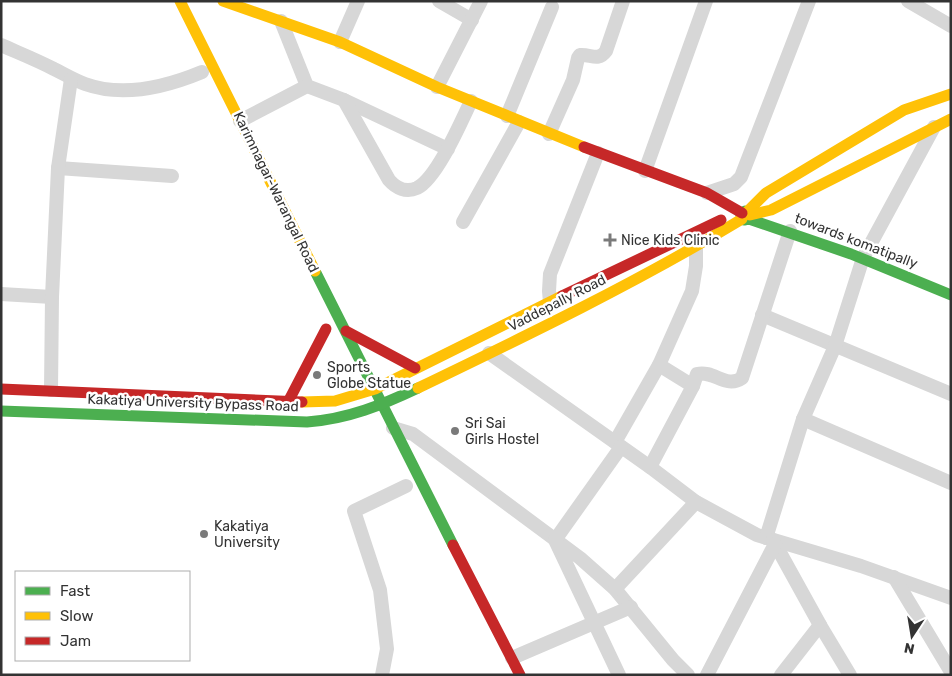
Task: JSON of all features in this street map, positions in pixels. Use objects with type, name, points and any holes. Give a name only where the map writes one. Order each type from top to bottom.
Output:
[{"type":"main road","name":"Karimnagar-Warangal Road","points":[[180,1],[393,428],[520,675]]},
{"type":"main road","name":"towards komatipally","points":[[223,1],[340,42],[437,87],[549,134],[707,193],[745,215],[949,292]]},
{"type":"main road","points":[[745,215],[766,193],[904,110],[951,94]]},
{"type":"main road","name":"Kakatiya University Bypass Road","points":[[1,389],[288,402],[335,401],[356,391],[374,390],[620,267],[723,219],[771,210],[951,119]]},
{"type":"main road","name":"Vaddepally Road","points":[[384,409],[490,353],[562,319],[696,248],[745,215]]},
{"type":"main road","points":[[288,402],[324,325],[334,346]]},
{"type":"main road","points":[[346,332],[415,368]]},
{"type":"main road","points":[[356,391],[369,415]]},
{"type":"main road","name":"Kakatiya University Bypass Road","points":[[1,411],[321,422],[369,415],[384,409]]},
{"type":"street","points":[[340,42],[358,1]]},
{"type":"street","points":[[439,1],[472,20]]},
{"type":"street","points":[[437,87],[482,1]]},
{"type":"street","points":[[549,134],[572,80],[578,58],[580,55],[597,58],[606,51],[623,1]]},
{"type":"street","points":[[645,171],[706,1]]},
{"type":"street","points":[[707,193],[734,184],[740,177],[809,1]]},
{"type":"street","points":[[908,1],[951,26]]},
{"type":"street","points":[[463,222],[513,119],[552,7]]},
{"type":"street","points":[[281,21],[307,86],[344,100],[448,149]]},
{"type":"street","points":[[1,45],[87,85],[128,90],[174,84],[202,72]]},
{"type":"street","points":[[51,390],[52,297],[58,168],[71,79]]},
{"type":"street","points":[[240,121],[307,86]]},
{"type":"street","points":[[344,100],[382,172],[396,188],[406,190],[423,184],[448,149],[471,101]]},
{"type":"street","points":[[707,675],[771,541],[803,419],[835,346],[863,258],[934,127]]},
{"type":"street","points":[[550,302],[550,274],[598,153]]},
{"type":"street","points":[[58,168],[172,176]]},
{"type":"street","points":[[650,467],[698,374],[702,373],[732,382],[742,378],[790,232]]},
{"type":"street","points":[[554,540],[618,444],[660,365],[692,291],[696,266],[696,248]]},
{"type":"street","points":[[1,294],[52,297]]},
{"type":"street","points":[[762,315],[951,394]]},
{"type":"street","points":[[490,353],[696,502],[757,535],[771,541],[894,577],[951,598]]},
{"type":"street","points":[[660,365],[693,386]]},
{"type":"street","points":[[803,419],[951,483]]},
{"type":"street","points":[[393,428],[413,434],[580,558],[615,589],[673,660],[688,675]]},
{"type":"street","points":[[382,675],[387,648],[380,590],[354,511],[406,486]]},
{"type":"street","points":[[615,589],[696,502]]},
{"type":"street","points":[[554,540],[619,675]]},
{"type":"street","points":[[771,541],[850,675]]},
{"type":"street","points":[[894,577],[951,672]]},
{"type":"street","points":[[512,658],[631,607]]},
{"type":"street","points":[[781,675],[820,625]]},
{"type":"traffic: fast","points":[[745,211],[741,215],[744,220],[749,219],[851,254],[951,295]]},
{"type":"traffic: fast","points":[[315,271],[453,545]]},
{"type":"traffic: fast","points":[[1,411],[307,422],[351,414],[418,388]]},
{"type":"traffic: slow","points":[[180,1],[315,271]]},
{"type":"traffic: slow","points":[[223,1],[340,42],[437,87],[584,147]]},
{"type":"traffic: slow","points":[[747,212],[766,193],[904,110],[951,94]]},
{"type":"traffic: slow","points":[[750,215],[771,210],[951,119]]},
{"type":"traffic: slow","points":[[418,388],[623,286],[742,219]]},
{"type":"traffic: slow","points":[[302,402],[335,401],[375,389],[562,296]]},
{"type":"traffic: jam","points":[[584,147],[707,193],[742,213]]},
{"type":"traffic: jam","points":[[562,296],[721,220]]},
{"type":"traffic: jam","points":[[288,402],[326,329]]},
{"type":"traffic: jam","points":[[346,331],[415,368]]},
{"type":"traffic: jam","points":[[1,389],[302,402]]},
{"type":"traffic: jam","points":[[453,545],[520,675]]},
{"type":"place","name":"Nice Kids Clinic","points":[[610,240]]},
{"type":"place","name":"Sports Globe Statue","points":[[317,375]]},
{"type":"place","name":"Sri Sai Girls Hostel","points":[[455,431]]},
{"type":"place","name":"Kakatiya University","points":[[204,534]]}]
